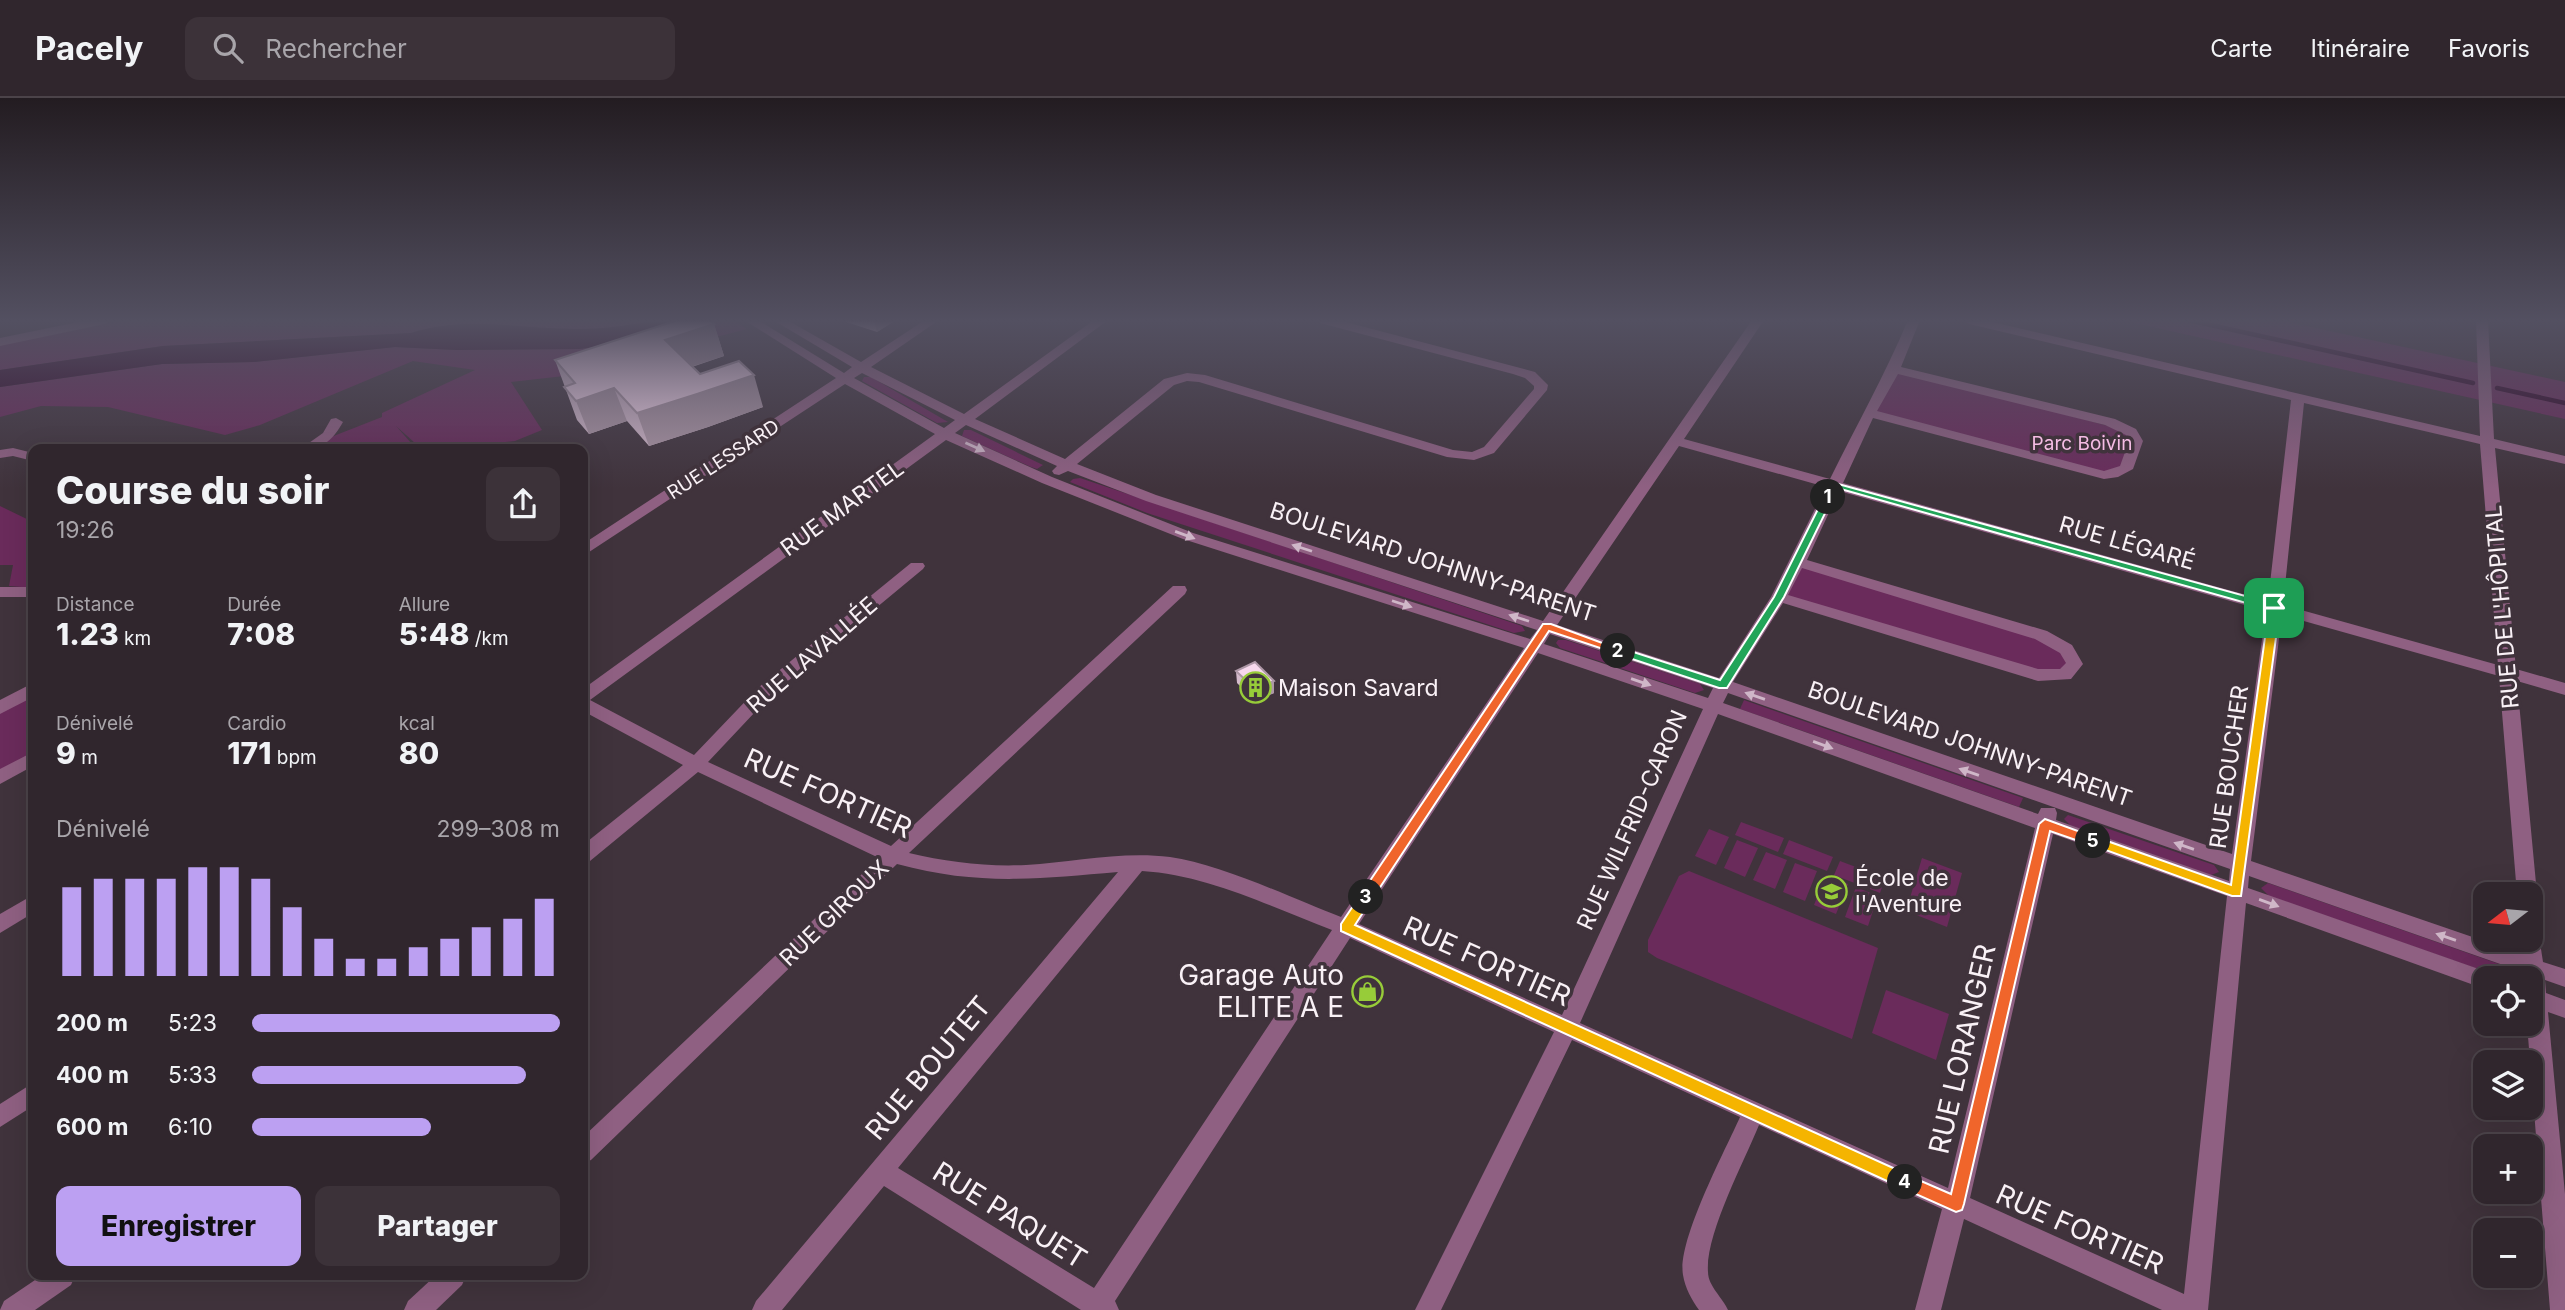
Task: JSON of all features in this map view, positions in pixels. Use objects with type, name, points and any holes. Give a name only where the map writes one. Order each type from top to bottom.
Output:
[{"type":"street","name":"BOULEVARD JOHNNY-PARENT","points":[[841,377],[945,434],[1047,480],[1188,536],[1713,706],[2473,976]]},
{"type":"street","name":"RUE LESSARD","points":[[588,548],[847,377]]},
{"type":"street","name":"BOULEVARD JOHNNY-PARENT","points":[[882,377],[964,421],[1065,466],[1151,498],[1723,685],[2530,966]]},
{"type":"street","name":"RUE MARTEL","points":[[588,693],[1025,377]]},
{"type":"street","points":[[1047,480],[1169,382],[1187,377],[1200,378],[1452,454],[1474,456],[1489,450],[1541,390],[1536,379],[1531,377]]},
{"type":"street","points":[[1099,1308],[1346,927],[1534,646],[1720,377]]},
{"type":"street","name":"RUE WILFRID-CARON","points":[[1428,1310],[1567,1028],[1723,685],[1798,562],[1869,413],[1890,377]]},
{"type":"street","points":[[1869,413],[2104,475],[2126,469],[2136,441],[2131,432],[2110,422],[1925,377]]},
{"type":"street","points":[[2211,377],[2565,460]]},
{"type":"street","name":"RUE DE L'HÔPITAL","points":[[2484,377],[2487,441],[2526,882]]},
{"type":"street","name":"RUE BOUCHER","points":[[2193,1310],[2236,892],[2274,608],[2298,397]]},
{"type":"street","points":[[315,444],[328,436],[336,422]]},
{"type":"street","name":"RUE LÉGARÉ","points":[[1677,440],[2565,689]]},
{"type":"street","points":[[0,454],[13,452],[28,456]]},
{"type":"street","points":[[1779,597],[2038,675],[2065,675],[2076,664],[2074,656],[2066,648],[2041,635],[1798,562]]},
{"type":"street","name":"RUE LAVALLÉE","points":[[588,852],[696,764],[765,691],[917,566]]},
{"type":"street","name":"RUE GIROUX","points":[[588,1147],[893,856],[1179,590]]},
{"type":"street","points":[[0,592],[28,592]]},
{"type":"street","points":[[0,708],[28,692]]},
{"type":"street","name":"RUE FORTIER","points":[[588,707],[696,764],[893,856],[939,868],[1023,873],[1137,863],[1171,865],[1207,874],[1346,927],[2193,1310]]},
{"type":"street","points":[[0,777],[28,761]]},
{"type":"street","name":"RUE LORANGER","points":[[1928,1310],[1956,1204],[2051,800]]},
{"type":"street","name":"RUE BOUTET","points":[[765,1310],[1137,863]]},
{"type":"street","points":[[0,925],[28,906]]},
{"type":"street","name":"BOULEVARD JOHNNY-PARENT","points":[[2543,970],[2565,978]]},
{"type":"street","points":[[2543,1001],[2565,1009]]},
{"type":"street","points":[[2538,1036],[2563,1310]]},
{"type":"street","points":[[0,1117],[28,1097]]},
{"type":"street","points":[[1715,1310],[1705,1297],[1695,1273],[1698,1249],[1753,1113]]},
{"type":"street","name":"RUE PAQUET","points":[[881,1171],[1099,1308]]},
{"type":"street","points":[[13,1310],[56,1280]]},
{"type":"street","points":[[417,1310],[449,1280]]},
{"type":"green space","points":[[74,377],[376,377],[260,425],[225,435],[108,407],[41,406],[0,417],[0,387]]},
{"type":"green space","points":[[461,377],[559,377],[511,382],[542,430],[515,441],[486,444],[413,444],[415,443],[396,426],[412,444],[320,444],[382,417],[382,413]]},
{"type":"green space","points":[[864,377],[871,377],[948,422],[937,423],[862,381]]},
{"type":"green space","name":"Parc Boivin","points":[[1890,377],[1922,377],[2131,432],[2126,469],[2113,474],[1869,413]]},
{"type":"green space","points":[[2375,377],[2540,377],[2565,382],[2565,419]]},
{"type":"green space","points":[[964,430],[971,430],[1043,465],[1037,469],[1031,467],[962,436]]},
{"type":"green space","points":[[1080,478],[1522,626],[1525,631],[1514,633],[1147,513],[1070,482]]},
{"type":"green space","points":[[0,506],[28,520],[28,588],[9,586],[13,565],[0,565]]},
{"type":"green space","points":[[1798,562],[2041,635],[2074,656],[2053,677],[1779,597]]},
{"type":"green space","points":[[1558,640],[1566,640],[1700,684],[1704,690],[1695,693],[1560,648],[1556,643]]},
{"type":"green space","points":[[28,692],[28,761],[0,777],[0,708]]},
{"type":"green space","points":[[1744,700],[2023,798],[2019,807],[1740,709]]},
{"type":"green space","points":[[2068,815],[2214,865],[2219,872],[2211,875],[2070,825],[2064,819]]},
{"type":"green space","points":[[1741,822],[1784,838],[1778,852],[1735,835]]},
{"type":"green space","points":[[1709,829],[1729,837],[1716,865],[1695,856]]},
{"type":"green space","points":[[1737,840],[1758,848],[1745,877],[1724,868]]},
{"type":"green space","points":[[1789,840],[1833,857],[1827,871],[1783,854]]},
{"type":"green space","points":[[1766,852],[1787,860],[1775,889],[1753,880]]},
{"type":"green space","points":[[1922,858],[1962,873],[1947,927],[1906,911]]},
{"type":"green space","points":[[1840,861],[1885,878],[1880,893],[1834,875]]},
{"type":"green space","points":[[1795,863],[1817,871],[1805,901],[1783,892]]},
{"type":"green space","points":[[1689,871],[1878,948],[1852,1039],[1648,952],[1648,940],[1679,876]]},
{"type":"green space","points":[[1826,875],[1848,884],[1836,914],[1814,905]]},
{"type":"green space","points":[[2268,883],[2501,966],[2473,967],[2269,896],[2261,888]]},
{"type":"green space","points":[[1856,887],[1878,896],[1868,926],[1845,917]]},
{"type":"green space","points":[[1886,990],[1949,1014],[1936,1060],[1872,1033]]},
{"type":"shaded area","points":[[0,377],[74,377],[0,387]]},
{"type":"building","points":[[569,377],[749,377],[637,413],[614,388],[576,401],[564,387],[575,383]]},
{"type":"building","points":[[1255,662],[1274,681],[1255,689],[1236,671]]},
{"type":"waterway","points":[[2444,377],[2473,383]]},
{"type":"waterway","points":[[2497,388],[2565,403]]},
{"type":"place","name":"Maison Savard","points":[[1255,688]]},
{"type":"place","name":"École de l'Aventure","points":[[1832,891]]},
{"type":"place","name":"Garage Auto ELITE A E","points":[[1367,991]]},
{"type":"route","points":[[1834,484],[2274,608],[2236,892],[2045,824],[1956,1204],[1346,927],[1547,627],[1723,685],[1779,597],[1834,484]]}]
